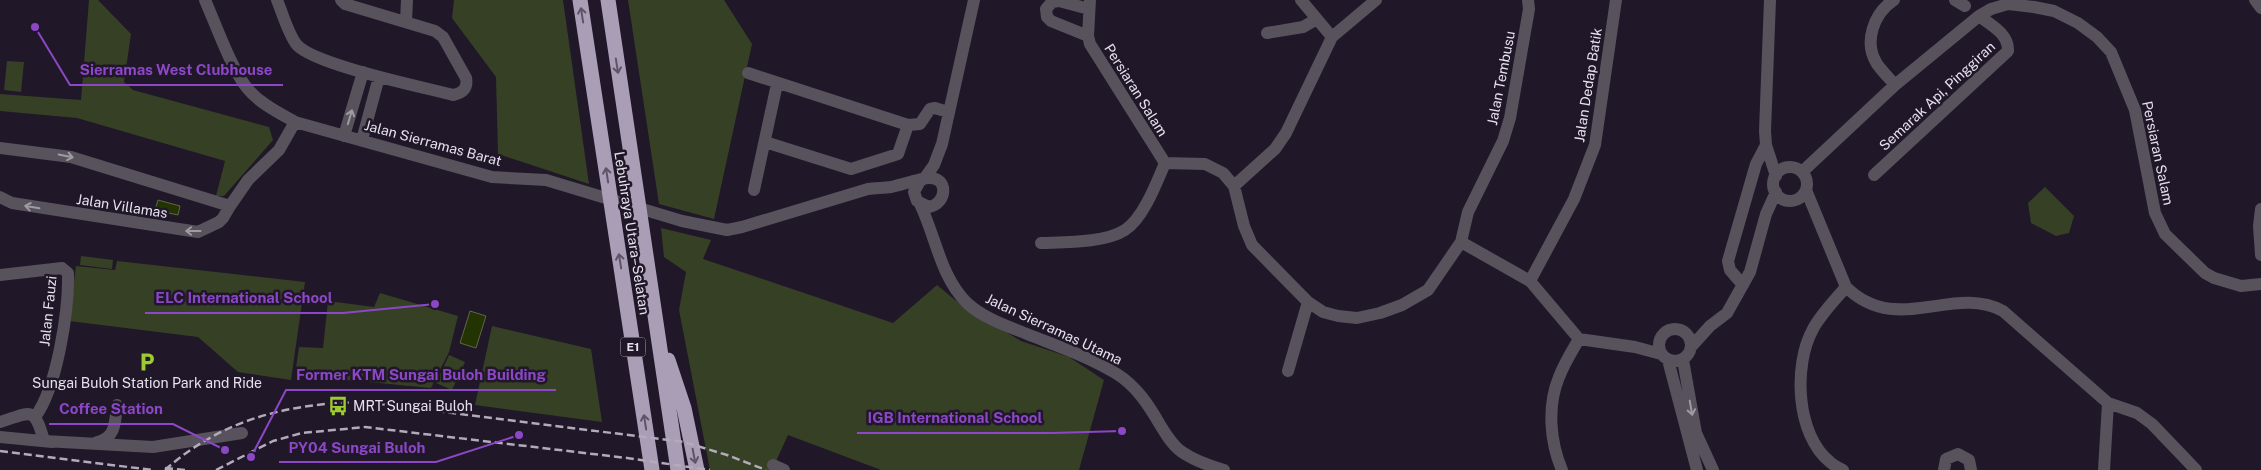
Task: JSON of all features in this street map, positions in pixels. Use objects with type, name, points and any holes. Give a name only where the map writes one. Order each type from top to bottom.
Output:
[{"type":"highway","name":"Lebuhraya Utara–Selatan","points":[[580,0],[652,470]]},
{"type":"highway","name":"Lebuhraya Utara–Selatan","points":[[608,0],[678,470]]},
{"type":"highway","points":[[659,344],[672,370],[684,408],[696,470]]},
{"type":"street","name":"Jalan Sierramas Barat","points":[[204,0],[248,89],[271,108],[295,122],[492,177],[546,180],[682,221],[727,230],[742,228],[868,189],[890,187],[922,180]]},
{"type":"street","points":[[277,0],[297,45],[308,54],[363,72],[453,94],[464,90],[467,84],[466,78],[442,37],[435,31],[346,4],[341,0]]},
{"type":"street","points":[[406,0],[406,22]]},
{"type":"street","points":[[940,183],[945,128],[974,0]]},
{"type":"street","points":[[1301,0],[1332,37]]},
{"type":"street","points":[[1234,186],[1275,149],[1286,133],[1332,37],[1376,0]]},
{"type":"street","name":"Jalan Tembusu","points":[[1461,242],[1468,212],[1503,141],[1510,118],[1529,9],[1528,0]]},
{"type":"street","name":"Jalan Dedap Batik","points":[[1530,281],[1574,199],[1595,145],[1616,0]]},
{"type":"street","points":[[1770,0],[1765,131],[1776,176]]},
{"type":"street","points":[[1894,0],[1875,20],[1870,34],[1871,48],[1876,63],[1895,85]]},
{"type":"street","points":[[2255,0],[2261,8]]},
{"type":"street","points":[[1088,36],[1051,21],[1047,17],[1046,9],[1052,2],[1059,1],[1089,5]]},
{"type":"street","name":"Persiaran Salam","points":[[1802,172],[1895,85],[1979,16],[1991,9],[2008,4],[2034,7],[2078,22],[2112,52],[2135,110],[2155,213],[2165,234],[2205,273],[2241,286],[2261,284]]},
{"type":"street","name":"Persiaran Salam","points":[[1089,5],[1088,36],[1095,54],[1166,164]]},
{"type":"street","name":"Semarak Api, Pinggiran","points":[[1874,174],[2008,51],[2004,36],[1979,16]]},
{"type":"street","points":[[1267,33],[1303,26],[1317,19]]},
{"type":"street","points":[[344,136],[363,72]]},
{"type":"street","points":[[748,73],[908,125],[920,124],[930,109],[935,108],[948,112]]},
{"type":"street","points":[[362,140],[379,76]]},
{"type":"street","points":[[754,190],[777,84]]},
{"type":"street","name":"Jalan Villamas","points":[[0,197],[12,203],[193,232],[219,222],[248,180],[279,150],[295,122]]},
{"type":"street","points":[[765,142],[851,169],[898,154],[908,125]]},
{"type":"street","points":[[922,180],[932,178],[940,183],[944,191],[938,204],[929,207],[918,200],[915,188],[934,165],[945,128]]},
{"type":"street","name":"Jalan Villamas","points":[[0,148],[71,157],[230,206]]},
{"type":"street","points":[[1769,151],[1788,167],[1802,172],[1807,180],[1806,190],[1846,287],[1858,299],[1895,311],[1971,303],[1992,305],[2002,311],[2108,403],[2137,413],[2152,424],[2196,470]]},
{"type":"street","points":[[1743,284],[1730,270],[1728,264],[1756,164],[1769,151]]},
{"type":"street","points":[[1041,243],[1106,237],[1126,229],[1133,223],[1166,164],[1205,164],[1223,173],[1234,186],[1244,226],[1252,246],[1308,302],[1323,312],[1357,318],[1380,313],[1402,305],[1428,290],[1461,242],[1530,281],[1579,338],[1634,347],[1665,357],[1683,360]]},
{"type":"street","points":[[1683,360],[1691,347],[1710,326],[1727,313],[1750,272],[1766,214],[1776,192],[1774,181],[1779,172],[1788,167]]},
{"type":"street","name":"Jalan Sierramas Barat","points":[[890,187],[918,200]]},
{"type":"street","points":[[1766,214],[1806,190]]},
{"type":"street","points":[[1776,192],[1816,214]]},
{"type":"street","name":"Jalan Sierramas Utama","points":[[918,200],[934,237],[943,268],[967,302],[984,315],[998,322],[1074,352],[1117,374],[1132,385],[1170,440],[1181,452],[1209,466],[1224,470]]},
{"type":"street","name":"Jalan Sierramas Utama","points":[[934,237],[938,204]]},
{"type":"street","points":[[2261,209],[2259,226],[2261,255]]},
{"type":"street","name":"Jalan Fauzi","points":[[0,276],[62,268],[68,273],[57,366],[47,394],[35,417]]},
{"type":"street","points":[[1843,470],[1830,462],[1820,452],[1811,437],[1803,410],[1801,376],[1806,347],[1813,330],[1846,287]]},
{"type":"street","points":[[1288,371],[1308,302]]},
{"type":"street","points":[[1697,470],[1665,357],[1658,344],[1666,332],[1676,329],[1710,326]]},
{"type":"street","points":[[1681,330],[1689,337],[1691,347]]},
{"type":"street","points":[[1562,470],[1552,434],[1552,416],[1558,378],[1579,338]]},
{"type":"street","points":[[1634,347],[1660,340]]},
{"type":"street","points":[[1683,360],[1696,433],[1713,470]]},
{"type":"street","points":[[2104,470],[2108,403]]},
{"type":"street","points":[[0,437],[26,440],[100,442],[109,437],[114,431],[118,405]]},
{"type":"street","points":[[0,422],[24,413],[35,417],[44,441],[153,447],[242,433]]},
{"type":"street","points":[[1944,470],[1946,459],[1958,454],[1969,460],[1971,470]]},
{"type":"shaded area","points":[[89,0],[98,0],[131,34],[124,82],[133,90],[269,127],[273,140],[224,196],[216,196],[225,161],[77,118],[0,111],[0,94],[81,100]]},
{"type":"shaded area","points":[[454,0],[563,0],[589,184],[498,154],[496,77],[452,18]]},
{"type":"shaded area","points":[[628,0],[724,0],[752,44],[714,219],[659,204]]},
{"type":"shaded area","points":[[7,61],[24,62],[21,92],[4,90]]},
{"type":"shaded area","points":[[2045,187],[2074,216],[2069,233],[2056,236],[2031,223],[2028,203]]},
{"type":"shaded area","points":[[158,200],[180,206],[178,215],[155,210]]},
{"type":"shaded area","points":[[661,228],[711,240],[703,259],[893,323],[937,285],[960,304],[1021,341],[1069,357],[1104,380],[1079,470],[881,470],[788,435],[772,470],[710,470],[679,310],[686,272],[664,257]]},
{"type":"shaded area","points":[[81,256],[113,260],[112,269],[80,265]]},
{"type":"shaded area","points":[[117,261],[305,282],[291,380],[238,372],[198,337],[69,321],[76,266],[115,270]]},
{"type":"shaded area","points":[[380,293],[458,316],[449,352],[431,388],[295,375],[299,347],[323,348],[328,301],[374,307]]},
{"type":"shaded area","points":[[470,311],[486,316],[476,348],[460,343]]},
{"type":"shaded area","points":[[492,326],[591,349],[602,422],[475,405]]},
{"type":"shaded area","points":[[449,355],[465,362],[452,390],[436,383]]},
{"type":"railway","points":[[165,470],[187,452],[210,438],[258,417],[310,406],[364,402],[684,442],[727,455],[766,470]]},
{"type":"railway","points":[[216,470],[273,441],[302,433],[365,427],[627,458],[710,470]]},
{"type":"railway","points":[[0,451],[152,470]]},
{"type":"railway","points":[[165,468],[185,470]]},
{"type":"place","name":"Sierramas West Clubhouse","points":[[35,27]]},
{"type":"place","name":"ELC International School","points":[[435,304]]},
{"type":"place","name":"Sungai Buloh Station Park and Ride","points":[[147,362]]},
{"type":"place","name":"MRT Sungai Buloh","points":[[338,406]]},
{"type":"place","name":"IGB International School","points":[[1122,431]]},
{"type":"place","name":"PY04 Sungai Buloh","points":[[519,435]]},
{"type":"place","name":"Coffee Station","points":[[225,450]]},
{"type":"place","name":"Former KTM Sungai Buloh Building","points":[[251,457]]}]
